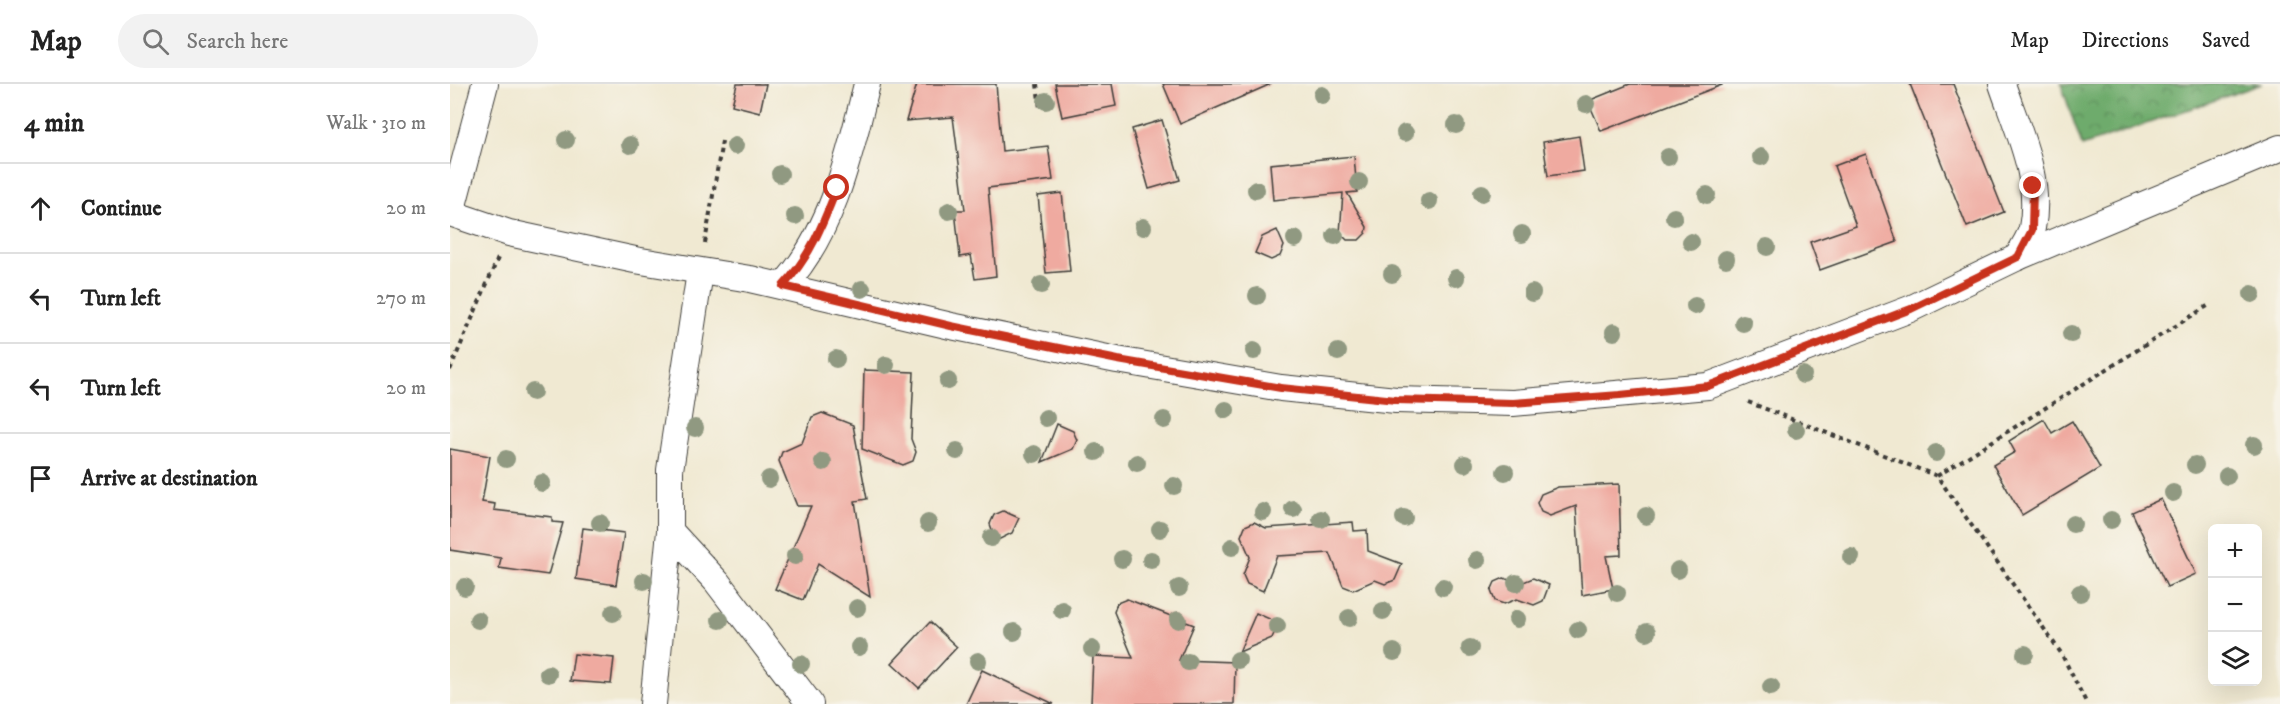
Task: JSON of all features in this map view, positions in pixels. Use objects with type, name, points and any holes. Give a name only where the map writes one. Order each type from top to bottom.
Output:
[{"type":"street","points":[[485,84],[450,213],[509,232],[700,272],[783,286],[951,326],[1118,360],[1281,388],[1396,400],[1513,403],[1708,386],[1911,309],[2018,257],[2280,148]]},
{"type":"street","points":[[783,286],[801,267],[820,231],[837,188],[867,84]]},
{"type":"street","points":[[2002,84],[2026,153],[2033,186],[2032,230],[2018,257]]},
{"type":"street","points":[[652,704],[670,531],[670,470],[700,272]]},
{"type":"street","points":[[670,531],[717,582],[810,704]]},
{"type":"path","points":[[1037,84],[1040,109]]},
{"type":"path","points":[[700,272],[722,141]]},
{"type":"path","points":[[450,370],[509,232]]},
{"type":"path","points":[[1936,476],[2209,305]]},
{"type":"path","points":[[1708,386],[1936,476],[2061,653],[2087,704]]},
{"type":"green space","points":[[2061,84],[2262,84],[2082,146]]},
{"type":"building","points":[[737,84],[766,84],[760,112],[732,105]]},
{"type":"building","points":[[917,84],[996,84],[1002,151],[1048,146],[1053,180],[988,188],[996,276],[975,279],[971,255],[960,257],[955,210],[965,210],[953,117],[906,121]]},
{"type":"building","points":[[1055,84],[1112,84],[1116,106],[1062,117]]},
{"type":"building","points":[[1163,84],[1271,84],[1180,124]]},
{"type":"building","points":[[1630,84],[1722,85],[1601,131],[1588,101]]},
{"type":"building","points":[[1910,84],[1953,84],[2004,212],[1967,227]]},
{"type":"building","points":[[1162,120],[1180,180],[1149,189],[1132,129]]},
{"type":"building","points":[[1579,136],[1584,171],[1548,176],[1543,142]]},
{"type":"building","points":[[1866,154],[1897,242],[1820,270],[1810,242],[1856,226],[1834,166]]},
{"type":"building","points":[[1354,156],[1357,192],[1347,193],[1367,227],[1366,233],[1359,240],[1347,240],[1340,233],[1343,193],[1273,200],[1270,164]]},
{"type":"building","points":[[1062,193],[1070,271],[1046,273],[1038,196]]},
{"type":"building","points":[[1277,230],[1284,246],[1280,256],[1271,260],[1255,253],[1262,237]]},
{"type":"building","points":[[864,370],[914,372],[911,439],[916,452],[913,461],[903,465],[862,449]]},
{"type":"building","points":[[822,413],[853,425],[867,499],[855,501],[870,597],[818,564],[803,600],[775,589],[811,506],[797,506],[779,461],[782,452],[802,443],[812,417]]},
{"type":"building","points":[[2044,419],[2052,433],[2072,421],[2100,468],[2022,515],[1993,465],[2015,452],[2009,441]]},
{"type":"building","points":[[1057,424],[1073,431],[1077,440],[1073,449],[1042,462]]},
{"type":"building","points":[[450,449],[490,456],[482,502],[495,504],[494,510],[552,517],[552,522],[563,523],[548,575],[499,568],[501,558],[450,550]]},
{"type":"building","points":[[1619,484],[1621,555],[1606,556],[1613,589],[1582,595],[1576,506],[1550,516],[1541,512],[1537,503],[1541,494],[1558,487]]},
{"type":"building","points":[[2161,499],[2196,574],[2167,587],[2132,512]]},
{"type":"building","points":[[1003,511],[1019,518],[1012,533],[996,541],[990,524],[994,515]]},
{"type":"building","points":[[1254,522],[1266,528],[1353,522],[1354,531],[1367,530],[1368,551],[1402,564],[1395,580],[1385,584],[1375,580],[1353,590],[1343,586],[1330,553],[1277,556],[1263,591],[1247,584],[1243,575],[1250,557],[1241,536],[1245,526]]},
{"type":"building","points":[[583,528],[624,533],[616,585],[576,579]]},
{"type":"building","points":[[1504,578],[1519,584],[1533,578],[1549,585],[1543,601],[1534,605],[1517,599],[1504,604],[1495,601],[1491,591],[1495,582]]},
{"type":"building","points":[[1127,599],[1194,625],[1179,660],[1235,662],[1234,704],[1091,704],[1093,656],[1133,658],[1114,612],[1117,603]]},
{"type":"building","points":[[1256,613],[1272,620],[1276,629],[1272,638],[1239,652]]},
{"type":"building","points":[[930,622],[957,647],[919,688],[892,663]]},
{"type":"building","points":[[574,654],[614,658],[611,684],[570,681]]},
{"type":"building","points":[[982,670],[1054,704],[966,704]]},
{"type":"route","points":[[837,188],[820,231],[801,267],[783,286],[951,326],[1118,360],[1281,388],[1396,400],[1513,403],[1708,386],[1911,309],[2018,257],[2032,230],[2033,186]]}]
